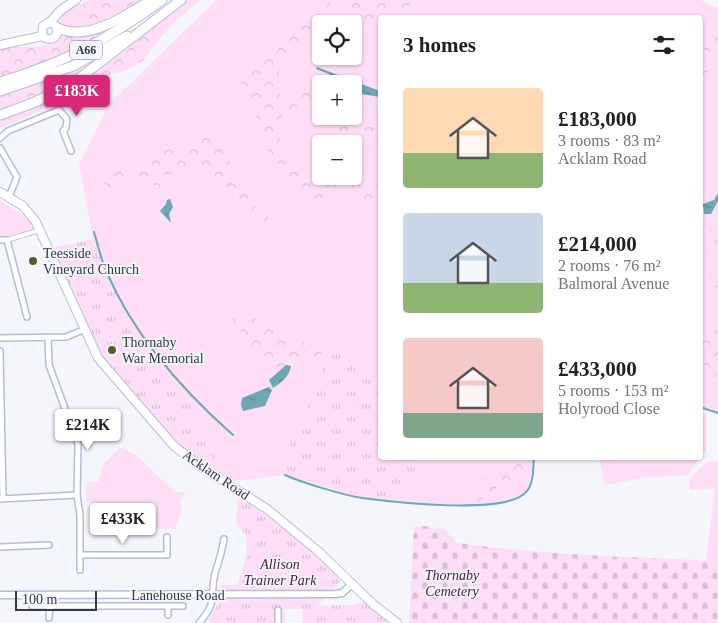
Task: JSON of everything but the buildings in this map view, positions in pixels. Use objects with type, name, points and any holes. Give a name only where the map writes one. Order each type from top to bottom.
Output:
[{"type":"highway","name":"A66","points":[[54,25],[75,33],[92,30],[118,19],[150,0]]},
{"type":"highway","name":"A66","points":[[0,82],[79,54],[126,26],[162,0]]},
{"type":"highway","name":"A66","points":[[0,91],[49,75],[96,54],[121,40],[176,0]]},
{"type":"highway","points":[[0,115],[33,103],[73,83],[181,0]]},
{"type":"main road","points":[[0,45],[42,36],[52,39],[57,36],[54,25],[61,10],[76,0]]},
{"type":"main road","points":[[42,36],[43,26],[54,25]]},
{"type":"main road","name":"Acklam Road","points":[[0,192],[30,212],[40,230],[83,330],[98,358],[174,446],[201,467],[267,509],[318,551],[397,623]]},
{"type":"street","points":[[0,138],[4,133],[59,110],[67,119],[66,128],[63,131],[71,150]]},
{"type":"street","points":[[0,148],[17,177],[9,197]]},
{"type":"street","points":[[0,240],[7,240],[40,230]]},
{"type":"street","points":[[7,240],[27,316]]},
{"type":"street","points":[[0,338],[66,337],[83,330]]},
{"type":"street","points":[[48,338],[49,365],[78,444],[77,495],[80,516],[80,570]]},
{"type":"street","points":[[0,350],[2,498],[77,495]]},
{"type":"street","points":[[80,555],[167,555],[167,537]]},
{"type":"street","points":[[199,623],[211,607],[215,573],[222,556],[224,539]]},
{"type":"street","points":[[0,547],[49,545]]},
{"type":"street","name":"Lanehouse Road","points":[[0,595],[335,594],[342,593],[352,584]]},
{"type":"street","points":[[110,594],[110,606]]},
{"type":"street","points":[[32,606],[183,606]]},
{"type":"street","points":[[50,606],[50,618]]},
{"type":"street","points":[[168,606],[168,615]]},
{"type":"street","points":[[276,621],[278,610]]},
{"type":"green space","points":[[89,0],[72,13],[74,17],[90,21],[100,19],[100,22],[74,29],[63,25],[60,20],[65,11]]},
{"type":"green space","points":[[89,0],[143,0],[100,22],[100,19],[80,22],[72,13]]},
{"type":"green space","points":[[187,0],[201,0],[174,22],[164,34],[155,25]]},
{"type":"green space","points":[[216,0],[701,0],[711,6],[718,7],[718,413],[703,408],[703,15],[378,15],[378,460],[534,460],[532,481],[527,492],[512,500],[462,507],[360,498],[285,475],[228,482],[182,388],[135,331],[105,271],[93,239],[79,164],[110,103]]},
{"type":"green space","points":[[319,0],[333,0],[321,15],[312,15],[312,27],[304,37],[286,51],[278,77],[282,104],[300,91],[305,78],[312,76],[312,103],[290,109],[276,127],[283,148],[292,164],[310,170],[312,173],[312,185],[362,185],[362,175],[378,179],[378,187],[371,200],[358,198],[329,188],[323,188],[329,197],[311,199],[292,184],[286,168],[272,160],[264,140],[261,123],[249,109],[239,79],[263,60],[299,19]]},
{"type":"green space","points":[[340,0],[424,0],[365,21],[362,15],[358,15]]},
{"type":"green space","points":[[135,16],[78,50],[0,79],[0,48],[44,46],[58,40],[63,34]]},
{"type":"green space","points":[[155,25],[164,34],[143,61],[125,71],[105,76],[62,106],[53,106],[0,128],[0,118],[41,101]]},
{"type":"green space","points":[[718,27],[718,52],[703,83],[703,42]]},
{"type":"green space","points":[[106,53],[55,86],[0,111],[0,95],[58,76]]},
{"type":"green space","points":[[378,118],[378,142],[369,150],[362,146],[362,135],[318,135],[318,133],[351,125],[362,125],[362,122]]},
{"type":"green space","points":[[198,133],[213,141],[224,152],[232,165],[235,182],[245,190],[252,204],[268,218],[271,225],[257,224],[253,219],[244,216],[236,202],[227,197],[218,180],[199,164],[187,165],[181,172],[160,176],[163,185],[158,189],[148,179],[119,182],[109,196],[107,185],[103,183],[107,175],[133,167],[146,155],[162,149],[177,146],[186,148],[187,139]]},
{"type":"green space","points":[[0,201],[22,214],[35,228],[25,233],[0,237]]},
{"type":"green space","points":[[718,228],[718,252],[703,250],[703,235]]},
{"type":"green space","points":[[93,239],[105,271],[135,331],[182,388],[228,482],[176,443],[101,354],[53,248]]},
{"type":"green space","points":[[703,276],[718,278],[718,295],[703,294]]},
{"type":"green space","points":[[232,308],[302,342],[325,345],[319,361],[300,356],[291,366],[282,367],[278,373],[272,376],[229,314],[228,310]]},
{"type":"green space","points":[[703,323],[716,324],[718,334],[709,334],[706,328],[703,328]]},
{"type":"green space","points":[[712,337],[718,344],[718,377],[703,375],[703,338]]},
{"type":"green space","points":[[330,351],[378,370],[378,460],[418,460],[403,500],[361,496],[287,474],[278,462],[302,424]]},
{"type":"green space","points":[[703,414],[706,415],[706,450],[703,454]]},
{"type":"green space","points":[[120,447],[136,455],[176,493],[185,492],[180,502],[182,508],[175,529],[125,528],[105,514],[105,504],[86,502],[87,482],[98,482],[104,463]]},
{"type":"green space","points":[[508,460],[529,460],[531,472],[524,480],[505,483],[478,502],[472,500],[471,493],[476,486]]},
{"type":"green space","points":[[599,460],[699,460],[688,475],[641,478],[605,485]]},
{"type":"green space","points":[[718,461],[718,561],[706,561],[715,488],[690,490],[689,480],[707,462]]},
{"type":"green space","name":"Allison Trainer Park","points":[[238,497],[290,531],[337,573],[340,582],[317,606],[352,605],[370,600],[394,623],[303,623],[302,609],[285,609],[286,623],[211,623],[208,620],[219,602],[220,585],[237,585],[247,555],[246,535],[236,523]]},
{"type":"green space","name":"Thornaby Cemetery","points":[[426,526],[444,529],[457,543],[490,547],[588,555],[718,561],[718,623],[409,623],[414,527]]},
{"type":"water","points":[[317,67],[338,75],[331,75],[316,69]]},
{"type":"water","points":[[362,84],[378,90],[378,97],[362,94]]},
{"type":"water","points":[[718,193],[718,201],[711,214],[704,214],[703,204],[714,200]]},
{"type":"water","points":[[170,199],[173,207],[169,214],[171,223],[160,211],[167,200]]},
{"type":"water","points":[[286,365],[291,366],[287,376],[273,388],[269,380]]},
{"type":"water","points":[[269,387],[272,390],[265,406],[243,411],[241,405],[242,398]]},
{"type":"waterway","points":[[94,232],[107,273],[118,296],[145,340],[178,380],[233,435]]},
{"type":"waterway","points":[[703,408],[718,413]]},
{"type":"waterway","points":[[285,475],[302,482],[362,498],[423,504],[475,505],[516,499],[527,491],[532,479],[534,460]]},
{"type":"place","name":"Teesside Vineyard Church","points":[[33,261]]},
{"type":"place","name":"Thornaby War Memorial","points":[[112,350]]}]
